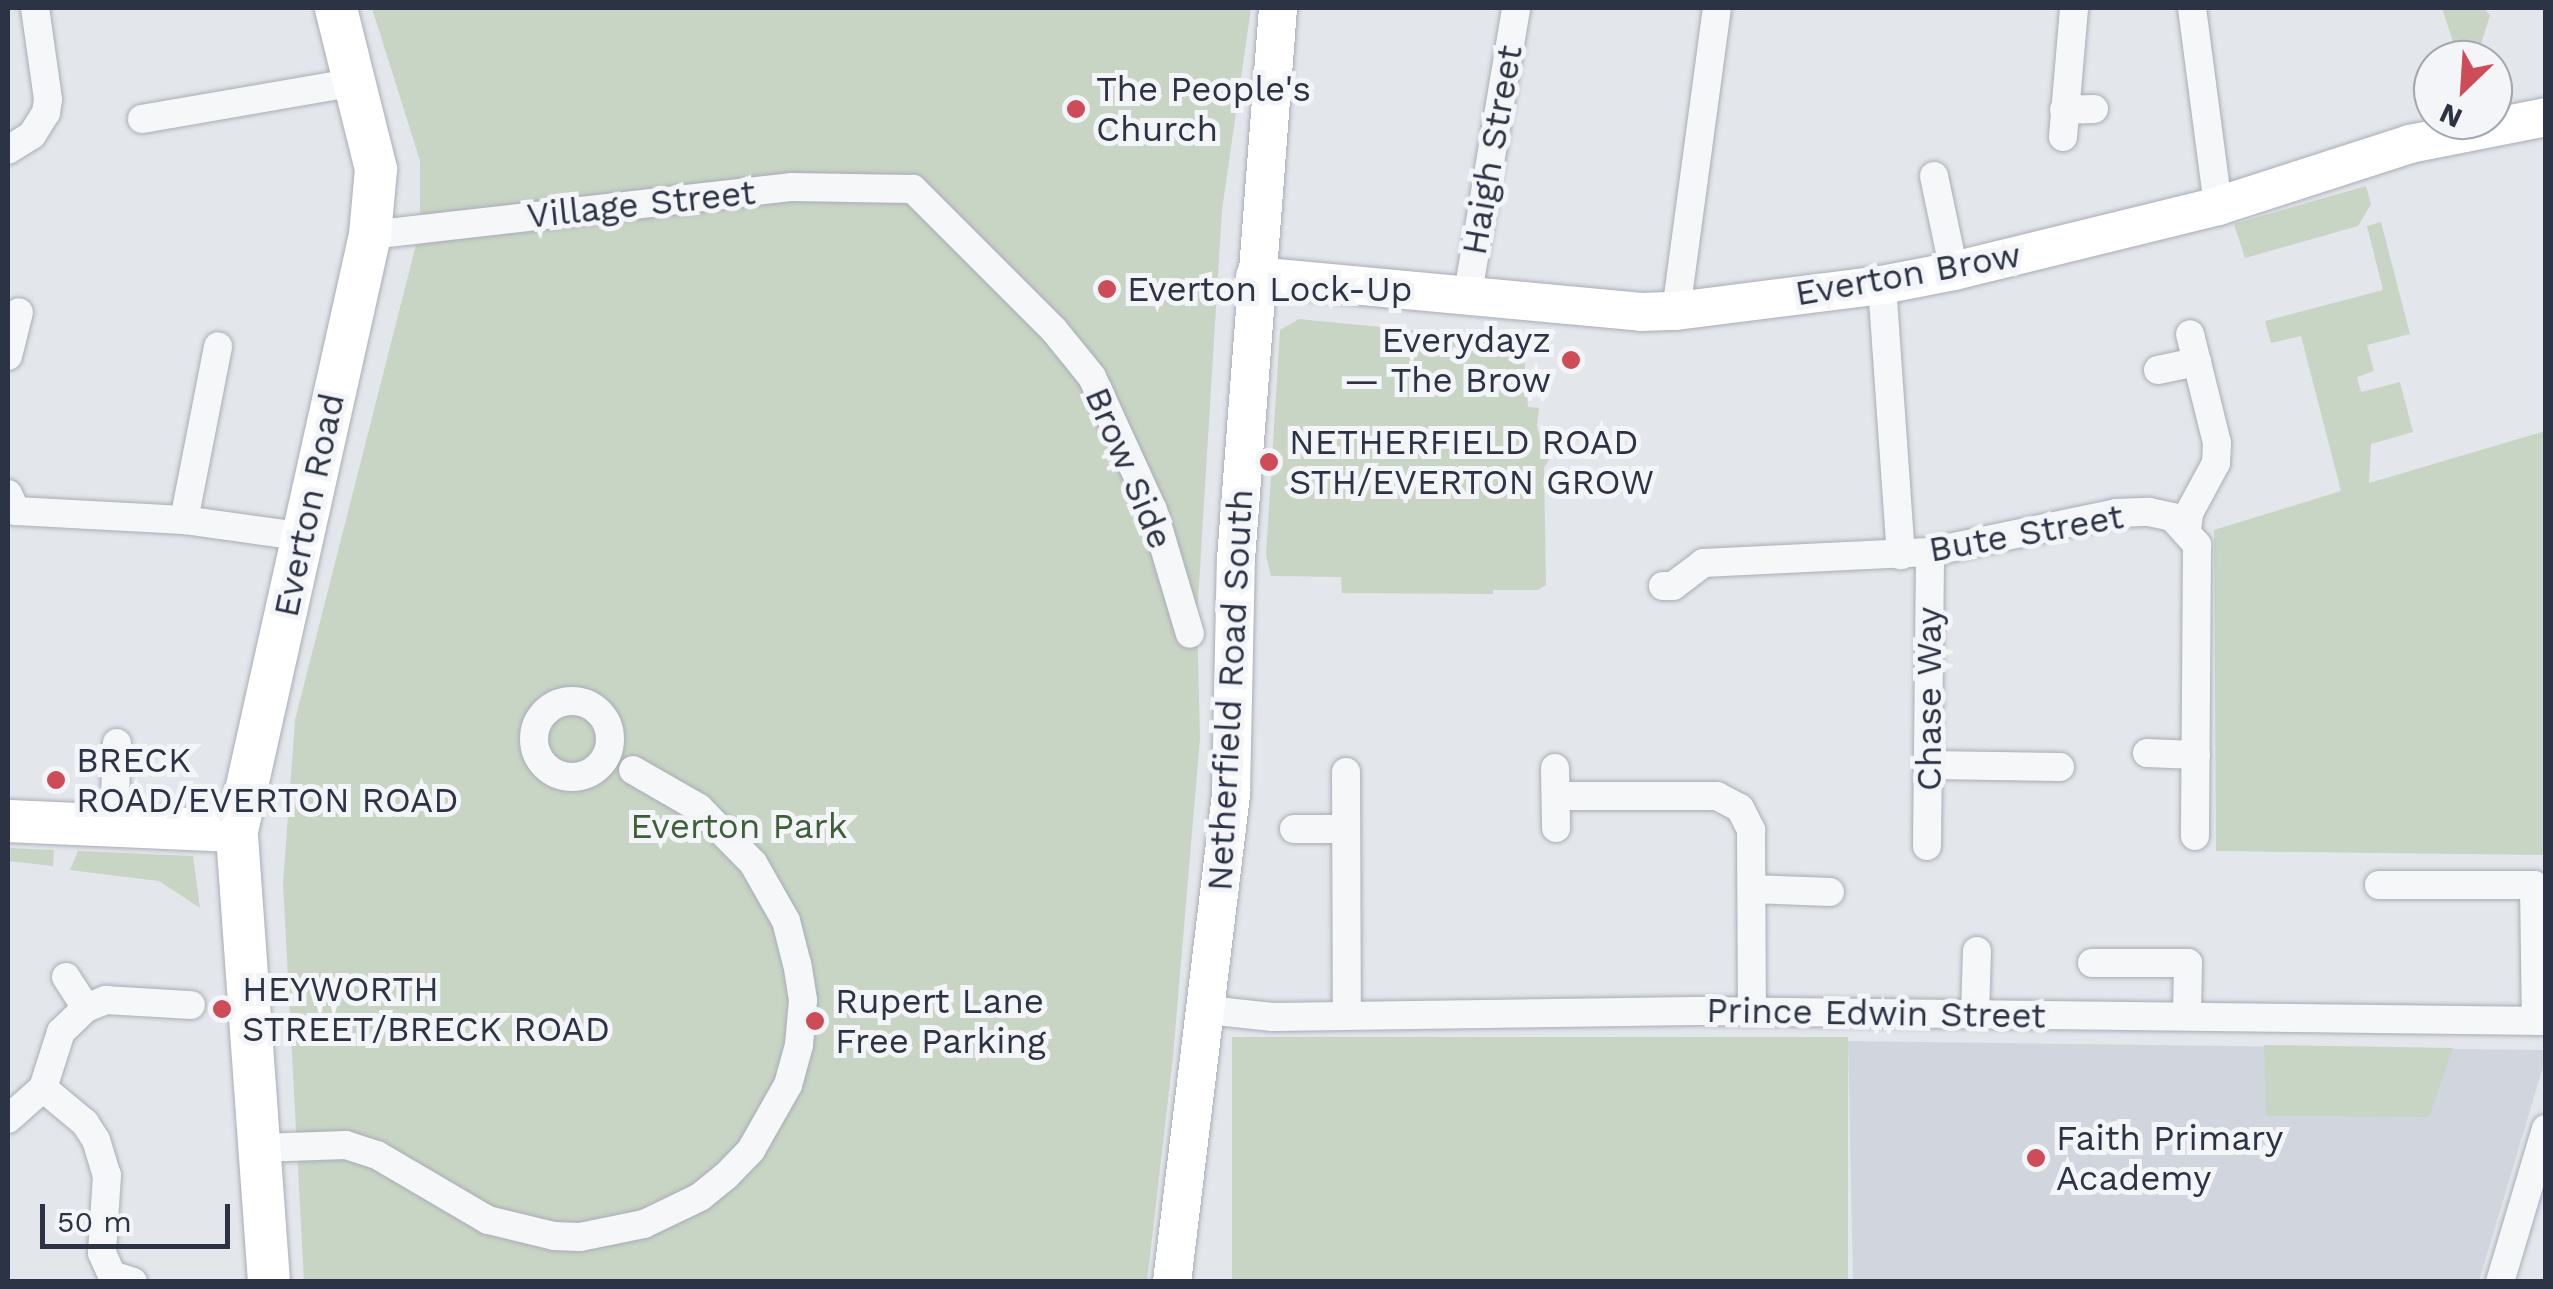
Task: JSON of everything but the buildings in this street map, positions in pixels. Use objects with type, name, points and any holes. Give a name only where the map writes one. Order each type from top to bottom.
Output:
[{"type":"main road","name":"Everton Road","points":[[269,1282],[237,831],[370,235],[376,169],[336,8]]},
{"type":"main road","points":[[8,820],[237,831]]},
{"type":"street","points":[[8,150],[32,135],[46,113],[48,98],[35,8]]},
{"type":"street","name":"Netherfield Road South","points":[[1172,1282],[1208,1010],[1231,792],[1236,559],[1278,8]]},
{"type":"street","name":"Haigh Street","points":[[1468,294],[1516,8]]},
{"type":"street","points":[[1676,311],[1718,8]]},
{"type":"street","points":[[2074,8],[2064,124],[2094,109]]},
{"type":"street","points":[[2185,8],[2218,206]]},
{"type":"street","points":[[142,118],[357,82]]},
{"type":"street","name":"Everton Brow","points":[[1255,276],[1641,312],[1676,311],[1882,285],[1954,271],[2218,206],[2410,144],[2546,117]]},
{"type":"street","points":[[1934,176],[1954,271]]},
{"type":"street","name":"Village Street","points":[[370,235],[792,187],[914,190]]},
{"type":"street","name":"Brow Side","points":[[914,190],[1054,330],[1092,377],[1153,510],[1190,634]]},
{"type":"street","points":[[1882,285],[1901,555]]},
{"type":"street","points":[[8,356],[20,312]]},
{"type":"street","points":[[2190,334],[2217,443],[2216,462],[2190,513],[2195,836]]},
{"type":"street","points":[[184,520],[218,346]]},
{"type":"street","points":[[2158,370],[2197,362]]},
{"type":"street","points":[[8,494],[16,511],[184,520],[305,536]]},
{"type":"street","name":"Bute Street","points":[[1662,586],[1673,586],[1702,563],[1930,552],[2116,513],[2149,512],[2172,517],[2192,538]]},
{"type":"street","name":"Chase Way","points":[[1927,846],[1931,766],[1930,552]]},
{"type":"street","points":[[114,824],[117,743]]},
{"type":"street","points":[[2147,753],[2196,755]]},
{"type":"street","points":[[259,1148],[346,1145],[377,1154],[488,1220],[554,1236],[580,1237],[644,1224],[700,1197],[752,1150],[788,1085],[800,1045],[803,1000],[786,921],[753,862],[700,808],[605,755]]},
{"type":"street","points":[[1931,766],[2060,767]]},
{"type":"street","points":[[1346,772],[1347,1015]]},
{"type":"street","points":[[1556,828],[1556,782],[1730,800],[1748,818],[1752,1012]]},
{"type":"street","points":[[1294,829],[1346,829]]},
{"type":"street","points":[[2379,885],[2534,885],[2541,1021]]},
{"type":"street","points":[[1752,889],[1830,892]]},
{"type":"street","points":[[1976,951],[1976,1014]]},
{"type":"street","points":[[2092,963],[2188,963],[2187,1016]]},
{"type":"street","points":[[66,977],[86,1008]]},
{"type":"street","points":[[8,1119],[43,1088],[62,1032],[86,1008],[106,1000],[191,1005]]},
{"type":"street","name":"Prince Edwin Street","points":[[1208,1010],[1273,1017],[1752,1012],[2541,1021]]},
{"type":"street","points":[[43,1088],[85,1123],[96,1140],[107,1175],[102,1253],[112,1275],[133,1282]]},
{"type":"street","points":[[2500,1282],[2546,1129]]},
{"type":"shaded area","points":[[1848,1041],[2545,1050],[2546,1057],[2479,1281],[1853,1282]]},
{"type":"green space","name":"Everton Park","points":[[372,8],[1251,8],[1222,210],[1197,617],[1200,738],[1173,1057],[1147,1281],[304,1282],[283,883],[295,720],[420,229],[420,161]]},
{"type":"green space","points":[[2442,8],[2483,8],[2490,15],[2482,40],[2452,40]]},
{"type":"green space","points":[[2366,186],[2371,204],[2358,226],[2245,258],[2234,224]]},
{"type":"green space","points":[[2381,222],[2410,334],[2367,345],[2374,371],[2357,377],[2361,392],[2400,382],[2413,432],[2371,444],[2369,483],[2545,431],[2545,855],[2216,851],[2214,530],[2341,491],[2301,336],[2271,343],[2265,321],[2383,290],[2367,226]]},
{"type":"green space","points":[[1299,319],[1523,341],[1528,407],[1539,408],[1537,426],[1541,443],[1554,451],[1544,468],[1546,585],[1538,590],[1493,590],[1493,594],[1342,593],[1341,577],[1271,576],[1266,555],[1280,330]]},
{"type":"green space","points":[[8,848],[54,850],[53,866],[8,861]]},
{"type":"green space","points":[[78,851],[193,856],[200,908],[159,881],[70,870]]},
{"type":"green space","points":[[1232,1037],[1848,1037],[1848,1282],[1232,1282]]},
{"type":"green space","points":[[2264,1045],[2453,1048],[2429,1117],[2266,1116]]},
{"type":"place","name":"The People's Church","points":[[1076,109]]},
{"type":"place","name":"Everton Lock-Up","points":[[1107,289]]},
{"type":"place","name":"Everydayz — The Brow","points":[[1571,360]]},
{"type":"place","name":"NETHERFIELD ROAD STH/EVERTON GROW","points":[[1269,462]]},
{"type":"place","name":"BRECK ROAD/EVERTON ROAD","points":[[56,780]]},
{"type":"place","name":"HEYWORTH STREET/BRECK ROAD","points":[[222,1009]]},
{"type":"place","name":"Rupert Lane Free Parking","points":[[815,1021]]},
{"type":"place","name":"Faith Primary Academy","points":[[2036,1158]]}]
